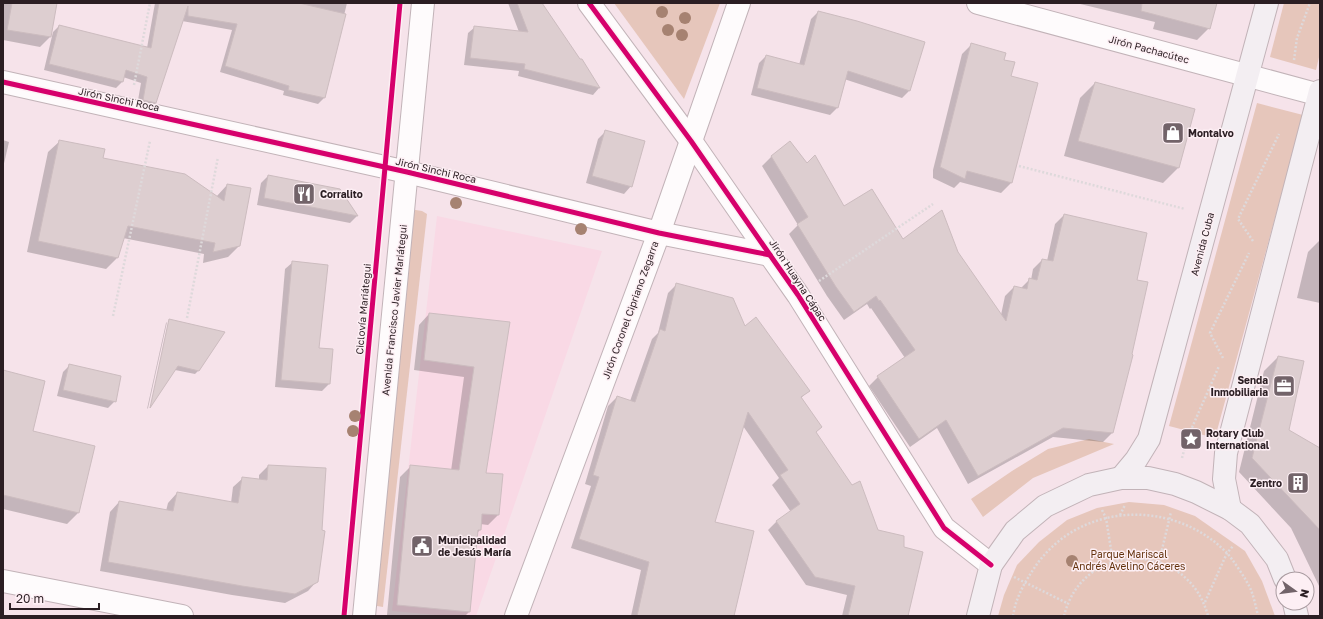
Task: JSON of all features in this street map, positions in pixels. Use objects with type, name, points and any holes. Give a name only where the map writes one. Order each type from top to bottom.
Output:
[{"type":"main road","name":"Avenida Cuba","points":[[1121,478],[1136,460],[1149,439],[1267,3]]},
{"type":"main road","points":[[1230,509],[1224,479],[1226,453],[1320,93]]},
{"type":"main road","points":[[978,616],[991,564],[1015,531],[1045,506],[1089,485],[1121,478],[1148,478],[1175,484],[1196,492],[1230,509],[1250,524],[1277,559],[1282,571]]},
{"type":"street","name":"Avenida Francisco Javier Mariátegui","points":[[364,616],[423,3]]},
{"type":"street","name":"Jirón Huayna Cápac","points":[[589,3],[691,140],[798,295],[944,528],[991,564]]},
{"type":"street","name":"Jirón Coronel Cipriano Zegarra","points":[[516,616],[659,233],[740,3]]},
{"type":"street","name":"Jirón Pachacútec","points":[[978,3],[1291,87],[1320,93]]},
{"type":"street","name":"Jirón Sinchi Roca","points":[[3,82],[407,172],[659,233],[770,255]]},
{"type":"street","points":[[3,581],[182,616]]},
{"type":"path","points":[[128,110],[150,3]]},
{"type":"path","points":[[1291,87],[1297,38],[1310,3]]},
{"type":"path","points":[[113,316],[155,116]]},
{"type":"path","points":[[1254,243],[1238,219],[1279,136],[1281,129]]},
{"type":"path","points":[[187,318],[223,131]]},
{"type":"path","points":[[1019,166],[1210,215]]},
{"type":"path","points":[[798,295],[933,204]]},
{"type":"path","points":[[1223,359],[1210,333],[1250,250]]},
{"type":"path","points":[[1159,562],[1170,519],[1175,484],[1187,439],[1220,365]]},
{"type":"path","points":[[1089,485],[1106,518],[1113,562]]},
{"type":"path","points":[[1013,616],[1014,608],[1024,582],[1045,553],[1073,531],[1106,518],[1120,515],[1145,514],[1170,519],[1200,531],[1214,541],[1227,553],[1251,588],[1258,616]]},
{"type":"path","points":[[1204,602],[1227,553],[1250,524]]},
{"type":"path","points":[[1064,616],[1067,603],[1078,585],[1094,571],[1113,562],[1136,558],[1159,562],[1178,571],[1193,585],[1204,602],[1208,616]]},
{"type":"path","points":[[991,564],[1067,603]]},
{"type":"shaded area","points":[[437,216],[602,251],[476,616],[448,616],[392,611]]},
{"type":"green space","points":[[614,3],[720,3],[684,99]]},
{"type":"green space","points":[[1284,3],[1320,3],[1320,53],[1316,70],[1270,57]]},
{"type":"green space","points":[[1257,103],[1303,115],[1215,438],[1169,426]]},
{"type":"green space","points":[[403,208],[422,211],[427,214],[383,607],[365,604]]},
{"type":"green space","points":[[1089,439],[1114,444],[1033,478],[983,517],[971,499],[1048,449]]},
{"type":"green space","name":"Parque Mariscal Andrés Avelino Cáceres","points":[[1129,502],[1164,505],[1195,516],[1245,551],[1262,581],[1275,616],[998,616],[1004,595],[1017,565],[1039,542],[1067,520],[1097,508]]},
{"type":"building","points":[[12,3],[57,3],[51,37],[7,30]]},
{"type":"building","points":[[159,3],[299,3],[346,14],[325,98],[288,90],[289,86],[225,66],[237,24],[188,16],[188,6],[156,103],[143,100],[147,77],[126,70],[123,82],[49,64],[59,25],[151,48]]},
{"type":"building","points":[[517,3],[542,3],[580,59],[582,59],[600,88],[524,69],[525,64],[470,58],[474,26],[528,32]]},
{"type":"building","points":[[1142,3],[1217,3],[1210,29],[1141,11]]},
{"type":"building","points":[[818,11],[857,21],[925,42],[910,91],[848,71],[838,108],[757,88],[766,55],[804,65]]},
{"type":"building","points":[[971,43],[1006,53],[1004,60],[1015,62],[1011,76],[1038,83],[1012,183],[967,171],[965,179],[940,167]]},
{"type":"building","points":[[1095,82],[1195,109],[1179,168],[1078,141]]},
{"type":"building","points":[[605,130],[645,141],[632,187],[592,176]]},
{"type":"building","points":[[59,140],[105,149],[103,158],[185,174],[224,201],[227,184],[251,188],[240,246],[213,252],[215,243],[128,226],[118,258],[38,241]]},
{"type":"building","points":[[790,141],[807,163],[815,155],[844,206],[872,189],[903,239],[942,210],[958,252],[1006,321],[1014,286],[1027,289],[1029,278],[1037,280],[1042,259],[1053,261],[1064,214],[1147,233],[1137,280],[1148,282],[1133,355],[1113,433],[1063,428],[978,476],[946,420],[919,439],[877,376],[915,350],[876,296],[854,312],[836,287],[797,224],[808,217],[771,156]]},
{"type":"building","name":"Corralito","points":[[268,175],[340,189],[358,216],[264,198]]},
{"type":"building","points":[[292,261],[328,265],[319,348],[333,349],[330,384],[281,380]]},
{"type":"building","points":[[676,283],[733,298],[745,326],[756,317],[810,391],[801,397],[822,427],[816,432],[852,485],[860,481],[878,530],[904,536],[904,547],[923,552],[908,616],[848,616],[855,586],[815,577],[776,521],[800,504],[780,475],[788,470],[748,412],[715,522],[754,531],[734,616],[637,616],[649,562],[579,539],[599,477],[593,475],[617,396],[635,402],[660,329],[665,331]]},
{"type":"building","points":[[429,313],[510,322],[486,473],[503,474],[499,515],[482,514],[481,530],[478,530],[470,612],[397,605],[410,465],[459,470],[474,367],[424,360]]},
{"type":"building","points":[[169,319],[225,332],[199,371],[178,366],[150,408]]},
{"type":"building","name":"Zentro","points":[[1278,356],[1304,361],[1289,430],[1320,448],[1320,530],[1252,458]]},
{"type":"building","points":[[69,364],[121,376],[116,402],[63,390]]},
{"type":"building","points":[[3,370],[45,381],[33,431],[95,446],[79,513],[3,495]]},
{"type":"building","points":[[268,465],[326,468],[322,530],[325,531],[318,582],[295,594],[108,562],[119,501],[173,511],[177,492],[238,503],[242,477],[267,480]]},
{"type":"cycle path","name":"Ciclovía Mariátegui","points":[[344,616],[400,3]]},
{"type":"cycle path","points":[[589,3],[691,141],[798,295],[944,528],[991,565]]},
{"type":"cycle path","points":[[3,82],[407,172],[659,233],[770,255]]},
{"type":"place","name":"Montalvo","points":[[1173,133]]},
{"type":"place","name":"Corralito","points":[[304,194]]},
{"type":"place","name":"Senda Inmobiliaria","points":[[1284,386]]},
{"type":"place","name":"Rotary Club International","points":[[1191,439]]},
{"type":"place","name":"Zentro","points":[[1298,483]]},
{"type":"place","name":"Municipalidad de Jesús María","points":[[422,546]]}]
